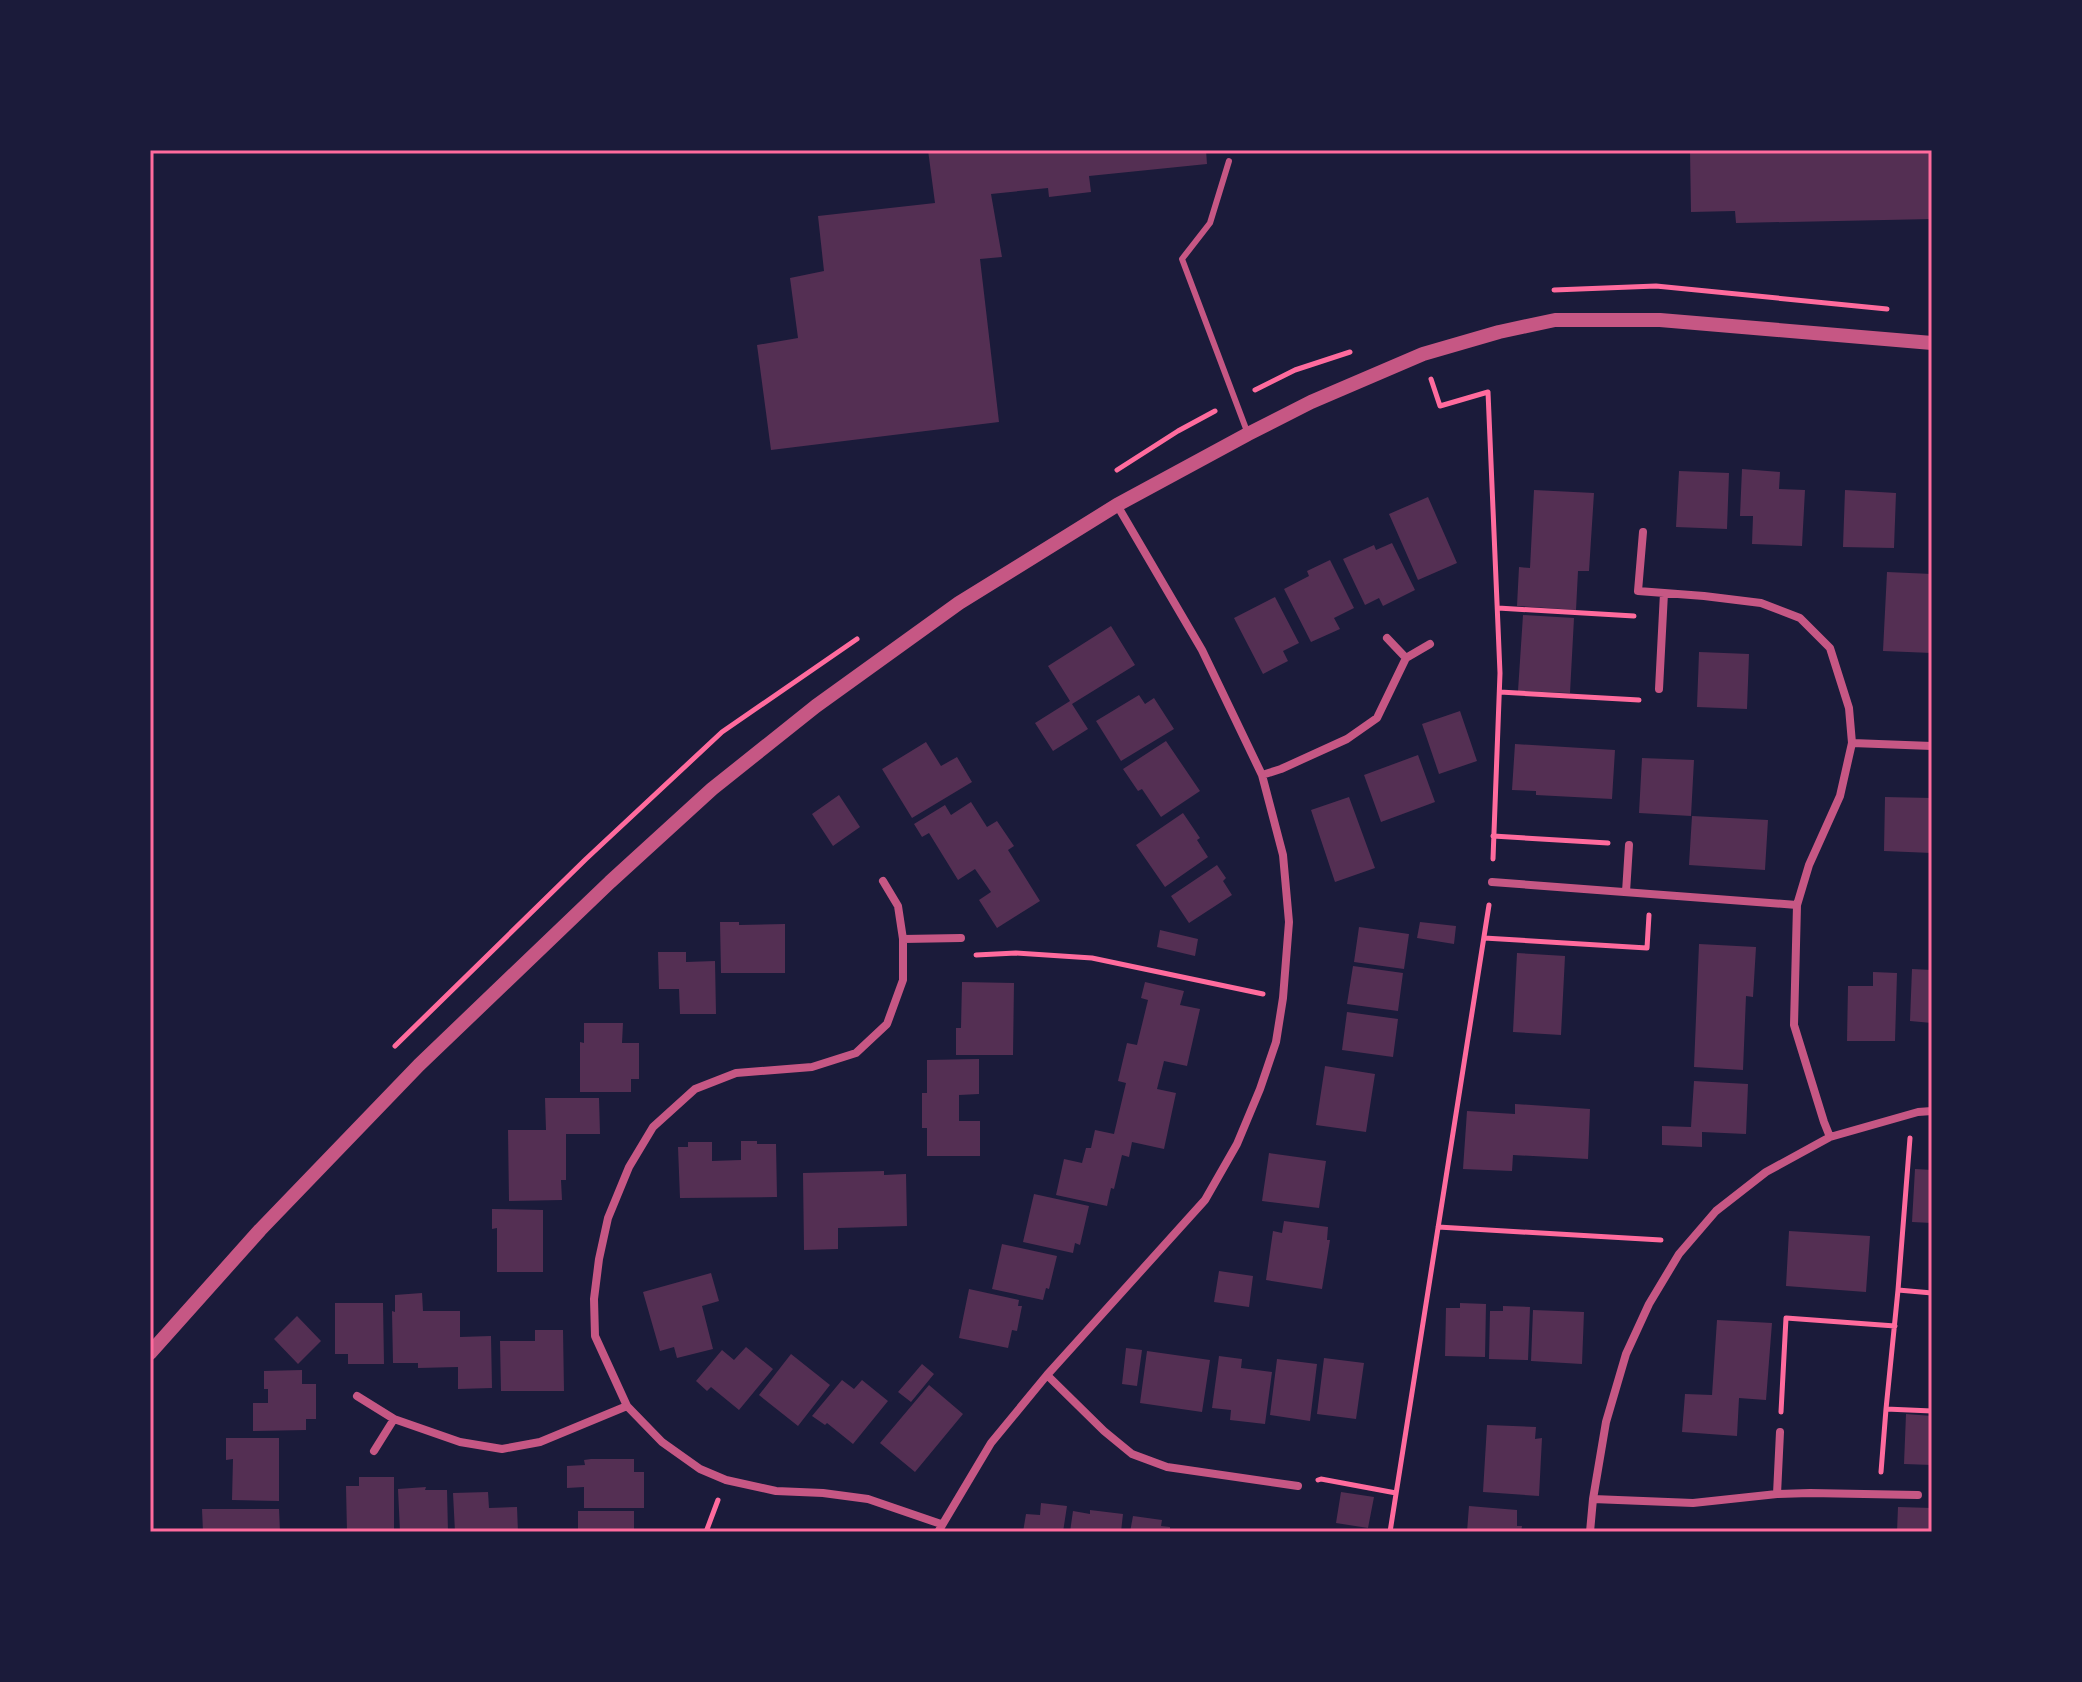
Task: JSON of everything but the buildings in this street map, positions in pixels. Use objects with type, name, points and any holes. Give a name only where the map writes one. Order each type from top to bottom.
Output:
[{"type":"street","points":[[150,1353],[260,1230],[419,1065],[712,789],[816,706],[959,603],[1117,505],[1311,402],[1423,354],[1555,320],[1660,320],[1932,343]]},
{"type":"street","points":[[883,881],[898,906],[903,939],[903,980],[887,1024],[856,1053],[812,1067],[736,1073],[695,1089],[653,1127],[629,1167],[608,1218],[594,1299],[595,1336],[627,1406],[662,1442],[700,1469],[726,1480],[776,1491],[868,1499],[940,1528],[991,1443],[1047,1375],[1205,1200],[1237,1144],[1276,1042],[1289,922],[1283,855],[1262,775],[1202,650],[1117,505]]},
{"type":"street","points":[[1643,532],[1638,591],[1761,603],[1800,618],[1830,648],[1849,708],[1852,743],[1840,796],[1809,865],[1797,905],[1794,1025],[1830,1137]]},
{"type":"street","points":[[1659,689],[1664,593]]},
{"type":"street","points":[[1387,638],[1406,658]]},
{"type":"street","points":[[1262,775],[1347,739],[1377,718],[1406,658],[1430,644]]},
{"type":"street","points":[[1852,743],[1932,746]]},
{"type":"street","points":[[1626,892],[1629,845]]},
{"type":"street","points":[[1492,882],[1797,905]]},
{"type":"street","points":[[903,939],[961,938]]},
{"type":"street","points":[[1590,1532],[1606,1422],[1626,1354],[1649,1304],[1679,1254],[1716,1211],[1766,1172],[1830,1137],[1932,1111]]},
{"type":"street","points":[[1047,1375],[1132,1454],[1167,1467],[1298,1486]]},
{"type":"street","points":[[357,1396],[394,1419],[460,1442],[502,1449],[540,1442],[627,1406]]},
{"type":"street","points":[[374,1451],[394,1419]]},
{"type":"street","points":[[1777,1494],[1780,1432]]},
{"type":"street","points":[[1593,1499],[1693,1503],[1777,1494],[1918,1495]]},
{"type":"lane","points":[[1229,161],[1210,223],[1182,259],[1248,434]]},
{"type":"path","points":[[1390,1532],[1492,882],[1500,692],[1488,392],[1440,406],[1423,354]]},
{"type":"path","points":[[1498,608],[1663,618]]},
{"type":"path","points":[[1500,692],[1659,701],[1659,689]]},
{"type":"path","points":[[1493,836],[1629,845]]},
{"type":"path","points":[[1484,938],[1647,948],[1651,894]]},
{"type":"path","points":[[961,938],[969,956],[1016,953],[1092,958],[1283,998]]},
{"type":"path","points":[[1879,1494],[1912,1114]]},
{"type":"path","points":[[1438,1227],[1689,1242]]},
{"type":"path","points":[[1898,1290],[1932,1293]]},
{"type":"path","points":[[1780,1432],[1786,1318],[1895,1326]]},
{"type":"path","points":[[1886,1409],[1932,1411]]},
{"type":"path","points":[[1298,1486],[1321,1479],[1396,1493]]},
{"type":"path","points":[[706,1532],[726,1480]]}]
